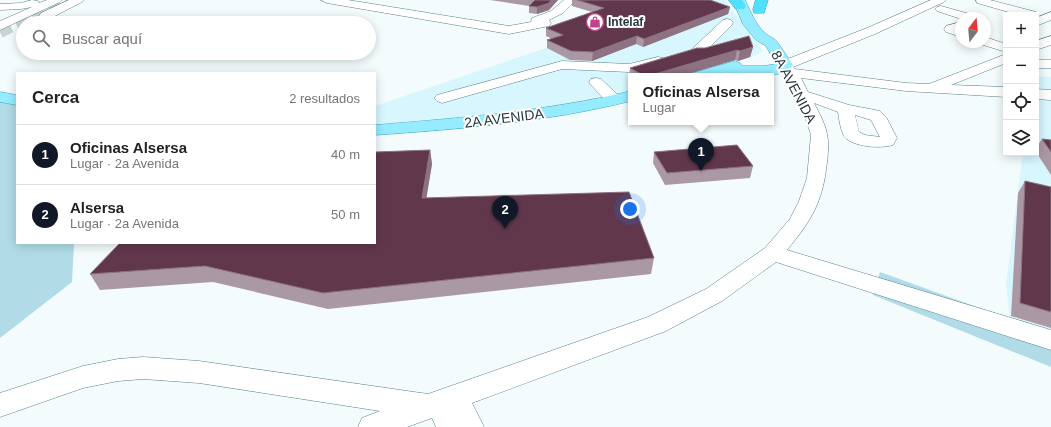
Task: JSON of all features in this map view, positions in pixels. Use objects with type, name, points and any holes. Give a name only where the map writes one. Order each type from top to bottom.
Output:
[{"type":"main road","name":"8A AVENIDA","points":[[748,3],[774,38],[777,55]]},
{"type":"main road","name":"8A AVENIDA","points":[[748,3],[750,24],[777,55]]},
{"type":"main road","points":[[710,73],[720,70],[770,70],[782,68],[777,55]]},
{"type":"main road","points":[[0,97],[16,100]]},
{"type":"main road","name":"2A AVENIDA","points":[[376,130],[504,118],[549,112],[623,98]]},
{"type":"street","points":[[0,7],[21,6],[44,0]]},
{"type":"street","points":[[25,16],[56,0]]},
{"type":"street","points":[[45,16],[78,0]]},
{"type":"street","points":[[327,0],[509,30],[540,22],[554,15],[570,0]]},
{"type":"street","points":[[777,55],[870,31],[958,2]]},
{"type":"street","points":[[977,3],[1003,14]]},
{"type":"street","points":[[977,3],[1018,12]]},
{"type":"street","points":[[940,7],[955,13]]},
{"type":"street","points":[[0,12],[16,20]]},
{"type":"street","points":[[0,17],[16,20]]},
{"type":"street","points":[[0,26],[16,20]]},
{"type":"street","points":[[0,37],[16,21]]},
{"type":"street","points":[[697,52],[727,22]]},
{"type":"street","points":[[955,28],[950,29],[955,31]]},
{"type":"street","points":[[1039,31],[1051,35]]},
{"type":"street","points":[[1039,45],[1051,40]]},
{"type":"street","points":[[743,41],[777,55],[928,89],[1003,92]]},
{"type":"street","points":[[991,43],[1003,47]]},
{"type":"street","points":[[442,98],[562,65],[629,68],[720,46]]},
{"type":"street","name":"8A AVENIDA","points":[[372,427],[657,324],[714,295],[773,253],[799,222],[809,201],[816,178],[819,152],[818,136],[813,117],[802,95],[777,55]]},
{"type":"street","points":[[928,89],[1003,59]]},
{"type":"street","points":[[1039,64],[1051,64]]},
{"type":"street","points":[[596,82],[623,98]]},
{"type":"street","points":[[1039,94],[1051,95]]},
{"type":"street","points":[[802,95],[827,102],[844,109]]},
{"type":"street","points":[[773,253],[1051,340]]},
{"type":"street","points":[[0,405],[65,382],[101,374],[135,368],[167,369],[440,402],[470,427]]},
{"type":"street","points":[[440,402],[451,427]]},
{"type":"shaded area","points":[[687,0],[725,0],[763,51],[754,56],[694,73],[628,73],[628,91],[554,106],[421,122],[376,124],[376,106]]},
{"type":"shaded area","points":[[1039,76],[1051,77],[1051,330],[1010,319],[1006,284],[1023,156],[1039,156]]},
{"type":"shaded area","points":[[0,101],[16,104],[16,244],[74,244],[72,282],[0,338]]},
{"type":"shaded area","points":[[880,272],[1010,319],[1051,330],[1051,367],[873,295]]},
{"type":"building","points":[[535,0],[551,0],[549,3],[537,7],[529,6]]},
{"type":"building","points":[[577,0],[710,0],[730,7],[644,39],[637,36],[593,52],[571,51],[547,40],[563,35],[546,28],[604,8]]},
{"type":"building","points":[[749,36],[753,47],[740,51],[737,50],[658,73],[639,73],[630,68],[697,48],[705,48]]},
{"type":"building","points":[[1042,139],[1051,140],[1051,152]]},
{"type":"building","points":[[737,145],[753,166],[667,173],[654,152]]},
{"type":"building","points":[[430,150],[422,198],[629,192],[654,258],[323,293],[205,266],[90,274],[119,244],[376,244],[376,152]]},
{"type":"building","points":[[1025,181],[1051,187],[1051,312],[1020,303]]},
{"type":"tunnel","points":[[34,16],[68,0]]},
{"type":"tunnel","points":[[0,32],[16,24]]},
{"type":"place","name":"Intelaf","points":[[595,22]]},
{"type":"place","name":"Oficinas Alsersa","points":[[701,171]]},
{"type":"place","name":"Alsersa","points":[[505,229]]}]
